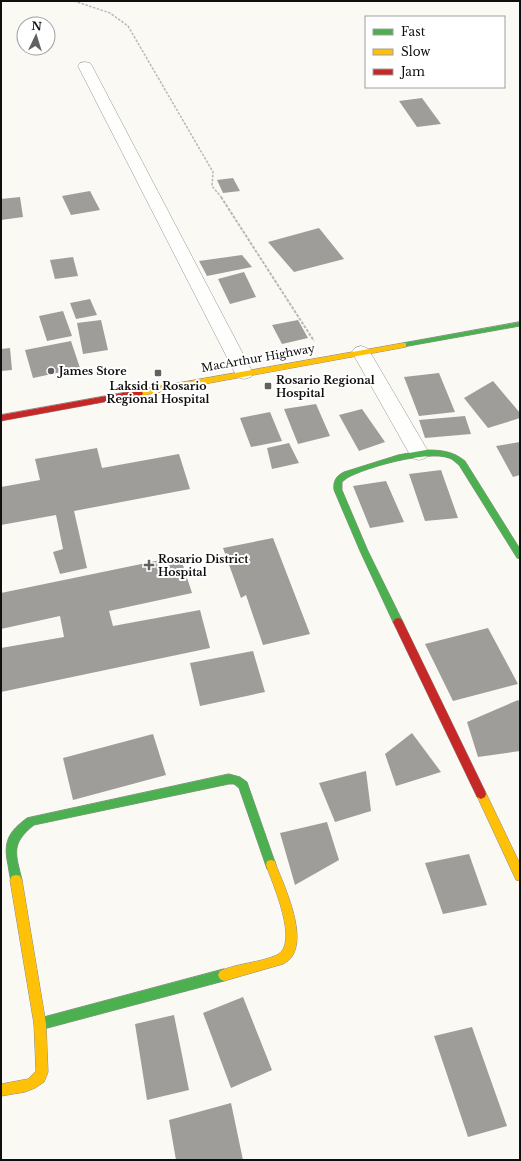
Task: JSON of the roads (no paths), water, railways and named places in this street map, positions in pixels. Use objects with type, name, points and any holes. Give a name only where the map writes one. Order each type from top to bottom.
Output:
[{"type":"main road","name":"MacArthur Highway","points":[[1,418],[325,358],[520,324]]},
{"type":"main road","points":[[520,556],[462,463],[453,457],[445,454],[420,453],[347,474],[340,478],[337,483],[338,490],[364,551],[520,876]]},
{"type":"main road","points":[[1,1090],[29,1085],[40,1078],[42,1072],[40,1024],[10,846],[12,837],[18,830],[31,821],[229,779],[240,782],[243,785],[292,928],[293,944],[288,954],[282,959],[40,1024]]},
{"type":"street","points":[[85,66],[244,373]]},
{"type":"street","points":[[361,352],[420,453]]},
{"type":"place","name":"James Store","points":[[51,371]]},
{"type":"place","name":"Laksid ti Rosario Regional Hospital","points":[[158,373]]},
{"type":"place","name":"Rosario Regional Hospital","points":[[268,386]]},
{"type":"place","name":"Rosario District Hospital","points":[[149,565]]}]
